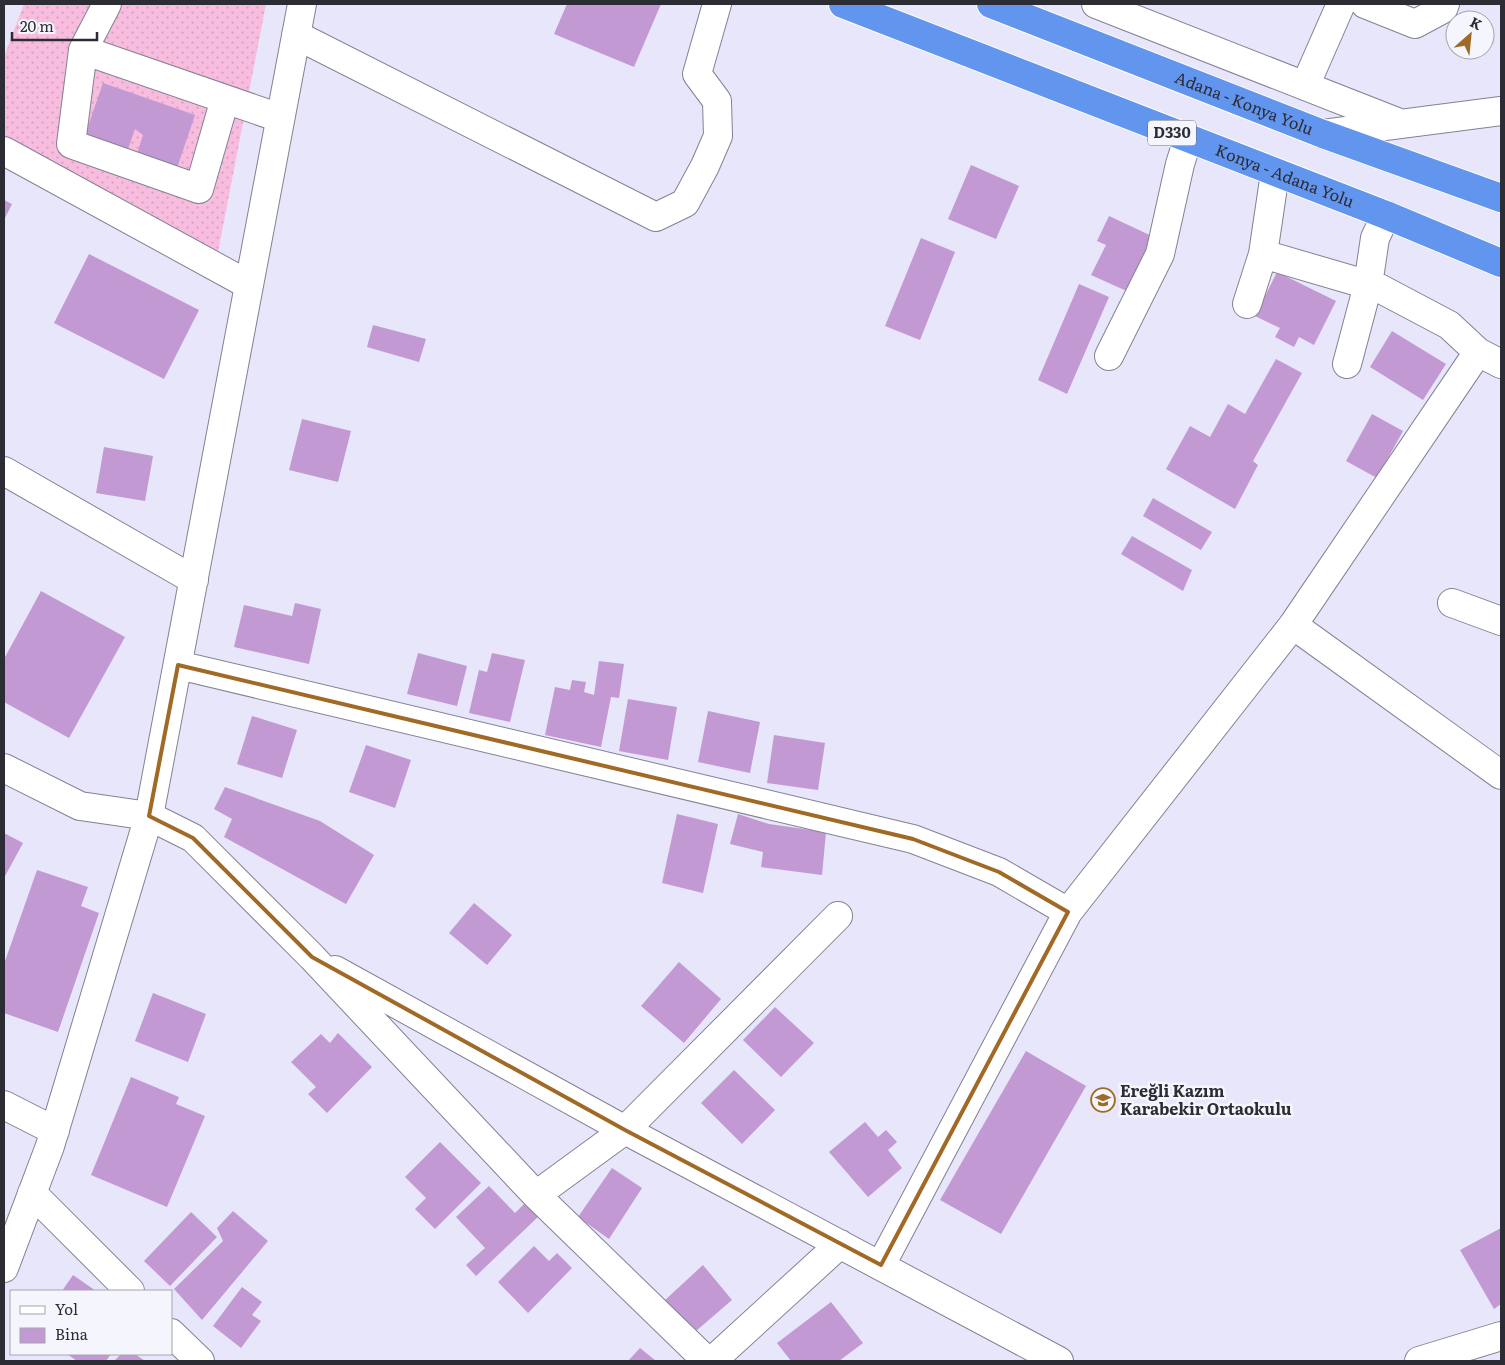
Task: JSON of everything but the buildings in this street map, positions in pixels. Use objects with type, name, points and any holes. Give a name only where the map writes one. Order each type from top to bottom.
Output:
[{"type":"highway","name":"Konya - Adana Yolu","points":[[842,4],[1386,215],[1501,263]]},
{"type":"highway","name":"Adana - Konya Yolu","points":[[991,4],[1323,134],[1501,198]]},
{"type":"street","points":[[107,4],[83,50],[71,144],[199,188],[225,99]]},
{"type":"street","points":[[4,1268],[54,1131],[149,816],[302,4]]},
{"type":"street","points":[[296,35],[656,217],[685,203],[705,166],[718,136],[717,101],[697,74],[717,4]]},
{"type":"street","points":[[1096,4],[1402,124]]},
{"type":"street","points":[[1305,86],[1341,4]]},
{"type":"street","points":[[1365,4],[1415,24],[1443,8],[1445,4]]},
{"type":"street","points":[[83,50],[280,118]]},
{"type":"street","points":[[1323,134],[1501,111]]},
{"type":"street","points":[[1109,356],[1160,254],[1180,164],[1188,139]]},
{"type":"street","points":[[4,151],[249,285]]},
{"type":"street","points":[[1247,304],[1263,254],[1276,173]]},
{"type":"street","points":[[1347,364],[1368,285],[1375,238],[1386,215]]},
{"type":"street","points":[[881,1265],[1068,912],[1293,625],[1490,358],[1449,325],[1379,288],[1263,254]]},
{"type":"street","points":[[4,471],[194,580]]},
{"type":"street","points":[[1452,603],[1501,621]]},
{"type":"street","points":[[1293,625],[1500,770]]},
{"type":"street","points":[[178,665],[913,839],[999,872],[1068,912]]},
{"type":"street","points":[[4,768],[80,806],[149,816],[193,838],[312,957],[536,1195],[707,1361]]},
{"type":"street","points":[[536,1195],[625,1130],[838,916]]},
{"type":"street","points":[[312,957],[625,1130],[1059,1361]]},
{"type":"street","points":[[4,1105],[54,1131]]},
{"type":"street","points":[[32,1193],[129,1290]]},
{"type":"street","points":[[712,1361],[840,1244]]},
{"type":"street","points":[[172,1334],[200,1361]]},
{"type":"street","points":[[1419,1361],[1501,1336]]},
{"type":"highlighted area","points":[[178,665],[913,839],[999,872],[1068,912],[881,1265],[625,1130],[312,957],[193,838],[149,816]]},
{"type":"shaded area","points":[[24,4],[266,4],[217,257],[4,143],[4,57]]},
{"type":"place","name":"Ereğli Kazım Karabekir Ortaokulu","points":[[1103,1100]]}]
